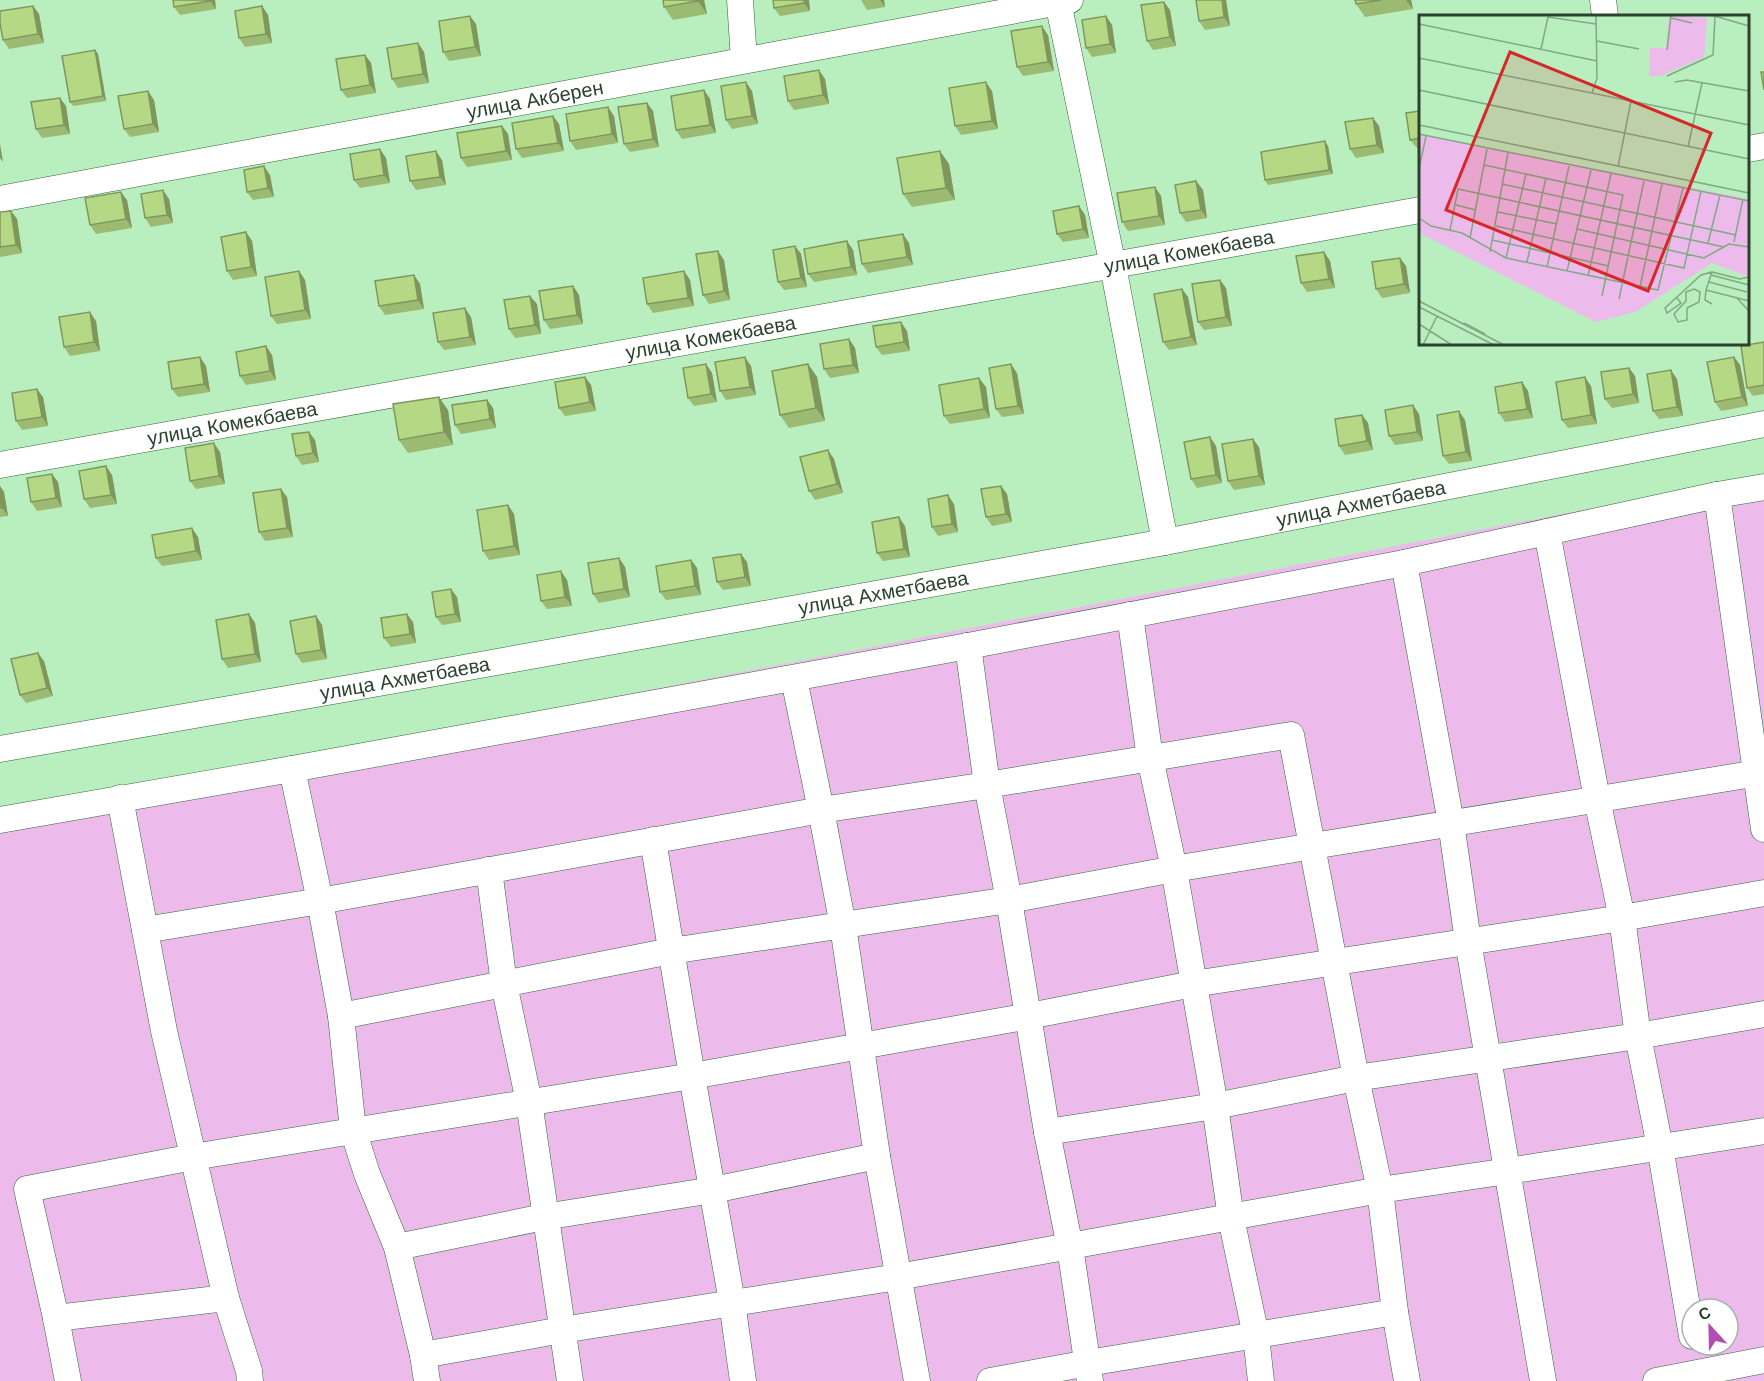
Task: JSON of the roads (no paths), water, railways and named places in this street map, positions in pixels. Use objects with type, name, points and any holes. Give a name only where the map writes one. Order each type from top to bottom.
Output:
[{"type":"street","points":[[740,0],[744,60]]},
{"type":"street","points":[[1603,0],[1605,15]]},
{"type":"street","points":[[1064,1],[1166,542]]},
{"type":"street","name":"улица Акберен","points":[[0,199],[1064,1]]},
{"type":"street","points":[[1749,149],[1764,146]]},
{"type":"street","name":"улица Комекбаева","points":[[0,465],[1419,210]]},
{"type":"street","name":"улица Ахметбаева","points":[[0,749],[1166,542],[1764,424]]},
{"type":"street","points":[[0,820],[794,679],[1404,562],[1764,487]]},
{"type":"street","points":[[1717,495],[1761,773],[1764,829]]},
{"type":"street","points":[[1547,532],[1597,799],[1622,918],[1638,1036],[1660,1147],[1685,1297]]},
{"type":"street","points":[[1404,562],[1451,823],[1468,942],[1509,1171],[1543,1381]]},
{"type":"street","points":[[1130,615],[1150,758],[1174,869],[1215,1106],[1231,1218],[1256,1336],[1261,1381]]},
{"type":"street","points":[[968,646],[987,785],[1009,900],[1047,1132],[1070,1247],[1089,1372]]},
{"type":"street","points":[[794,679],[843,926],[878,1156],[918,1381]]},
{"type":"street","points":[[145,930],[320,901],[821,810],[1291,735],[1356,1078],[1380,1190],[1395,1312],[1407,1381]]},
{"type":"street","points":[[292,769],[341,1016],[353,1130],[367,1174],[397,1246],[427,1381]]},
{"type":"street","points":[[341,1016],[671,951],[1009,900],[1174,869],[1761,773]]},
{"type":"street","points":[[120,798],[164,1031],[225,1298],[249,1371],[250,1381]]},
{"type":"street","points":[[653,840],[732,1302],[743,1381]]},
{"type":"street","points":[[489,870],[504,984],[529,1102],[544,1217],[570,1381]]},
{"type":"street","points":[[68,1381],[27,1189],[193,1157],[692,1076],[1029,1016],[1193,984],[1622,918],[1764,892]]},
{"type":"street","points":[[1047,1132],[1215,1106],[1356,1078],[1638,1036],[1764,1014]]},
{"type":"street","points":[[423,1355],[732,1302],[898,1277],[1380,1190],[1764,1131]]},
{"type":"street","points":[[397,1246],[544,1217],[712,1190],[878,1156]]},
{"type":"street","points":[[56,1318],[225,1298]]},
{"type":"street","points":[[990,1381],[1089,1372],[1256,1336],[1395,1312]]},
{"type":"street","points":[[1696,1357],[1698,1372]]},
{"type":"street","points":[[1656,1381],[1764,1360]]}]
